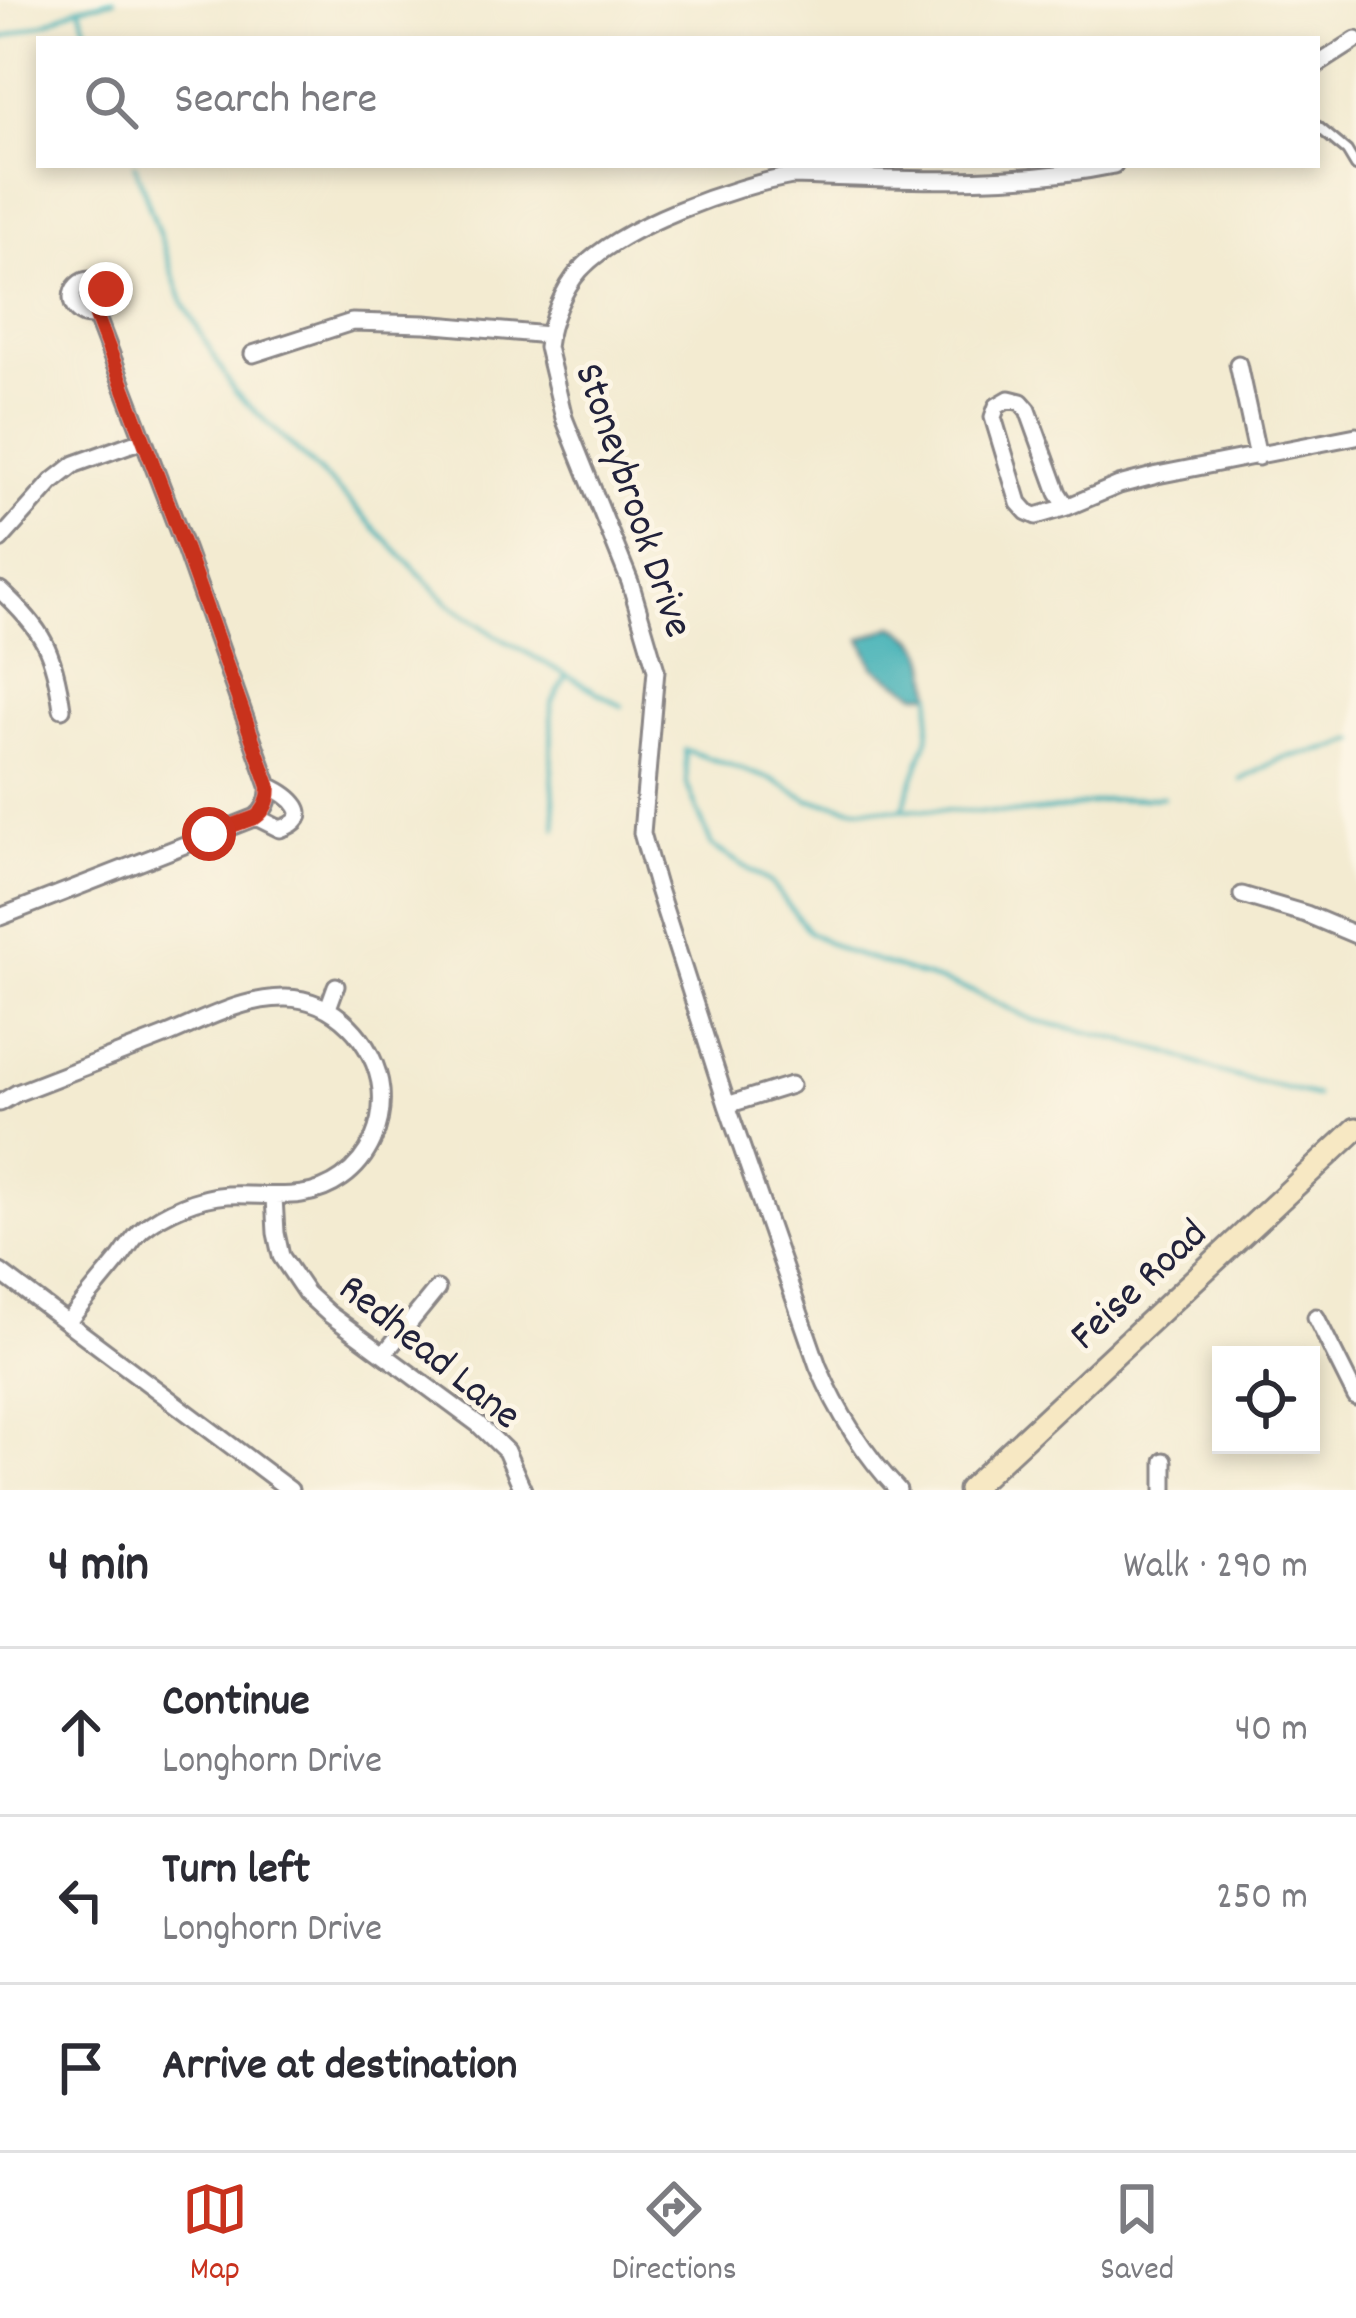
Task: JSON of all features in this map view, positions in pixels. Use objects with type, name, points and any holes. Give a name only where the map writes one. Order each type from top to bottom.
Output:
[{"type":"main road","name":"Feise Road","points":[[969,1490],[1356,1129]]},
{"type":"street","points":[[1320,63],[1356,40]]},
{"type":"street","name":"Stoneybrook Drive","points":[[898,1490],[835,1406],[818,1366],[662,904],[643,833],[656,670],[630,582],[564,418],[548,335],[579,271],[608,248],[642,227],[768,180],[792,176],[941,181],[1067,175],[1100,168]]},
{"type":"street","points":[[0,916],[256,817],[267,804],[269,786],[96,315]]},
{"type":"street","points":[[253,353],[352,322],[548,335]]},
{"type":"street","points":[[1238,364],[1258,457]]},
{"type":"street","points":[[1066,507],[1028,410],[1009,399],[997,406],[993,417],[1019,503],[1036,516],[1066,507],[1138,480],[1356,436]]},
{"type":"street","points":[[0,540],[42,491],[75,464],[142,440]]},
{"type":"street","points":[[0,590],[30,618],[50,650],[62,709]]},
{"type":"street","points":[[256,817],[280,829],[296,820],[296,802],[269,786]]},
{"type":"street","points":[[1242,895],[1356,934]]},
{"type":"street","points":[[328,1008],[336,986]]},
{"type":"street","points":[[0,1103],[231,1008],[282,998],[328,1008],[354,1030],[378,1072],[381,1097],[375,1137],[362,1160],[341,1180],[307,1196],[226,1195],[200,1200],[159,1220],[142,1230],[68,1322]]},
{"type":"street","points":[[727,1105],[791,1085]]},
{"type":"street","name":"Redhead Lane","points":[[274,1198],[281,1256],[306,1293],[478,1424],[506,1451],[523,1490]]},
{"type":"street","points":[[0,1272],[290,1490]]},
{"type":"street","points":[[384,1354],[437,1289]]},
{"type":"street","points":[[1316,1317],[1356,1397]]},
{"type":"street","points":[[1164,1461],[1164,1490]]},
{"type":"lane","points":[[1320,128],[1347,151],[1356,166]]},
{"type":"water","points":[[893,626],[920,645],[932,694],[917,694],[874,667],[861,639]]},
{"type":"waterway","points":[[0,39],[79,7],[114,0]]},
{"type":"waterway","points":[[79,7],[89,36]]},
{"type":"waterway","points":[[136,168],[183,302],[234,391],[449,604],[622,706]]},
{"type":"waterway","points":[[556,828],[551,705],[566,676]]},
{"type":"waterway","points":[[903,808],[928,738],[932,694]]},
{"type":"waterway","points":[[1241,780],[1282,758],[1356,740]]},
{"type":"waterway","points":[[1163,797],[1020,813],[856,808],[809,800],[771,779],[685,750],[687,785],[712,846],[771,883],[810,933],[847,952],[974,992],[1033,1020],[1118,1039],[1225,1074],[1316,1096]]},
{"type":"route","points":[[106,289],[108,301],[96,315],[269,786],[267,804],[256,817],[209,834]]}]
